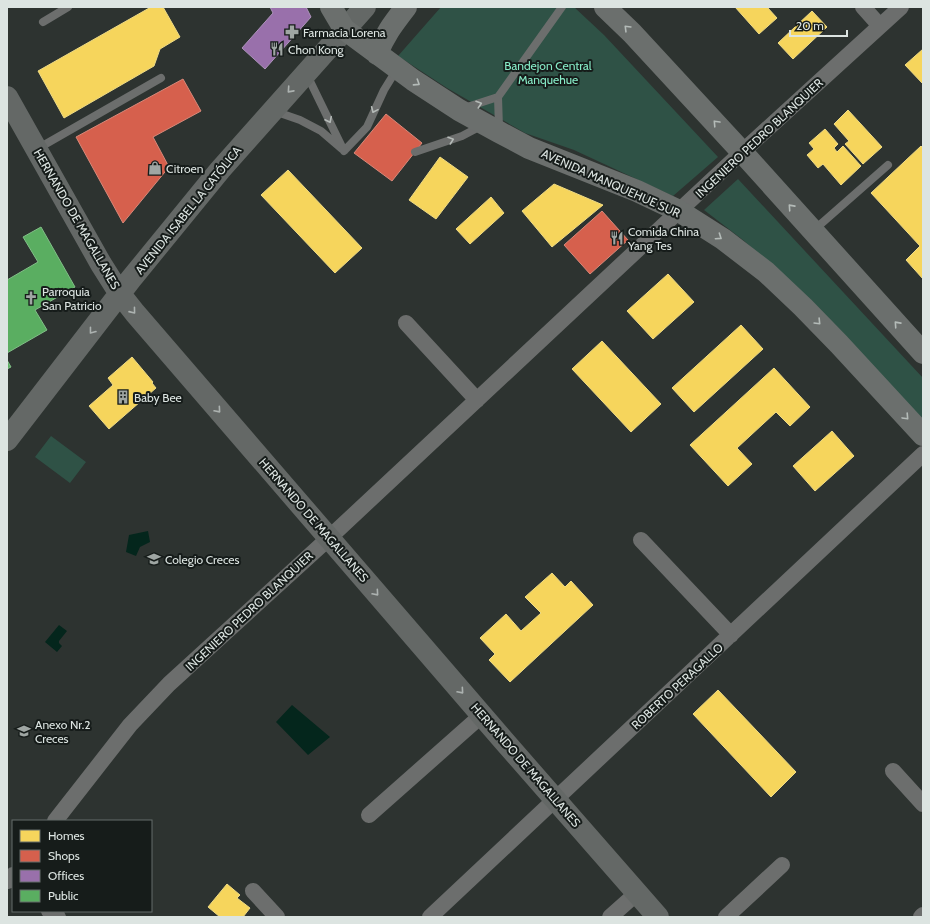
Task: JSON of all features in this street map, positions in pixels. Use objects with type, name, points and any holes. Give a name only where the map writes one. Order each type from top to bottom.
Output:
[{"type":"main road","name":"AVENIDA MANQUEHUE SUR","points":[[331,7],[344,29],[397,69],[459,110],[529,148],[637,191],[679,211],[723,239],[766,272],[808,312],[923,435]]},
{"type":"main road","name":"AVENIDA ISABEL LA CATÓLICA","points":[[7,439],[120,294],[220,170],[365,7]]},
{"type":"main road","points":[[377,54],[386,34],[406,7]]},
{"type":"main road","points":[[605,7],[632,33],[742,152],[923,353]]},
{"type":"main road","name":"HERNANDO DE MAGALLANES","points":[[7,97],[100,264],[135,313],[555,800],[658,917]]},
{"type":"street","points":[[864,7],[880,26]]},
{"type":"street","name":"INGENIERO PEDRO BLANQUIER","points":[[56,820],[135,720],[169,684],[329,538],[742,152],[901,7]]},
{"type":"street","points":[[406,323],[477,400]]},
{"type":"street","name":"ROBERTO PERAGALLO","points":[[430,917],[923,454]]},
{"type":"street","points":[[641,540],[731,635]]},
{"type":"street","points":[[370,815],[482,715]]},
{"type":"street","points":[[893,771],[923,804]]},
{"type":"street","points":[[726,917],[782,864]]},
{"type":"street","points":[[253,891],[277,917]]},
{"type":"street","points":[[610,917],[637,893]]},
{"type":"lane","points":[[43,22],[68,7]]},
{"type":"lane","points":[[415,152],[491,128],[498,97],[562,7]]},
{"type":"lane","points":[[344,151],[369,129],[384,90],[397,69]]},
{"type":"lane","points":[[306,72],[344,151]]},
{"type":"lane","points":[[36,149],[161,78]]},
{"type":"lane","points":[[459,110],[498,97]]},
{"type":"lane","points":[[272,111],[300,120],[321,131],[344,151]]},
{"type":"lane","points":[[813,230],[888,164]]},
{"type":"green space","name":"Bandejon Central Manquehue","points":[[441,7],[574,7],[604,35],[718,157],[673,196],[574,150],[525,133],[447,88],[398,56]]},
{"type":"green space","points":[[738,179],[923,378],[923,422],[803,293],[743,240],[704,210]]},
{"type":"green space","points":[[51,436],[86,462],[70,483],[35,457]]},
{"type":"shaded area","points":[[148,531],[150,542],[140,547],[136,556],[126,552],[129,535]]},
{"type":"shaded area","points":[[59,625],[67,631],[59,641],[62,646],[57,652],[45,642]]},
{"type":"shaded area","points":[[292,705],[330,737],[308,755],[276,722]]},
{"type":"building: Homes","points":[[151,7],[163,7],[180,37],[160,49],[154,66],[64,118],[38,71]]},
{"type":"building: Homes","points":[[735,7],[767,7],[777,18],[759,34]]},
{"type":"building: Homes","points":[[812,11],[827,27],[793,59],[778,43]]},
{"type":"building: Homes","points":[[923,49],[923,84],[905,65]]},
{"type":"building: Homes","points":[[848,110],[882,147],[863,164],[845,144],[849,141],[834,124]]},
{"type":"building: Homes","points":[[825,129],[838,144],[834,148],[837,152],[843,146],[861,166],[841,185],[823,164],[818,168],[807,155],[814,149],[809,143]]},
{"type":"building: Homes","points":[[921,146],[923,148],[923,279],[906,260],[920,246],[871,193]]},
{"type":"building: Homes","points":[[440,157],[468,177],[436,219],[409,200]]},
{"type":"building: Homes","points":[[288,170],[362,248],[335,273],[261,195]]},
{"type":"building: Homes","points":[[554,184],[603,205],[552,247],[522,211]]},
{"type":"building: Homes","points":[[491,197],[504,213],[470,244],[456,229]]},
{"type":"building: Homes","points":[[668,274],[694,302],[653,339],[627,311]]},
{"type":"building: Homes","points":[[741,325],[763,349],[694,412],[672,388]]},
{"type":"building: Homes","points":[[602,341],[661,404],[631,432],[572,369]]},
{"type":"building: Homes","name":"Baby Bee","points":[[132,357],[153,382],[152,383],[156,388],[109,429],[89,406],[113,385],[108,378]]},
{"type":"building: Homes","points":[[774,368],[810,407],[790,426],[776,412],[737,448],[752,464],[728,486],[690,445]]},
{"type":"building: Homes","points":[[832,431],[854,456],[815,491],[793,466]]},
{"type":"building: Homes","points":[[552,573],[565,587],[571,581],[593,605],[510,682],[489,660],[495,654],[480,638],[506,614],[521,631],[541,613],[525,597]]},
{"type":"building: Homes","points":[[718,690],[796,772],[771,797],[693,714]]},
{"type":"building: Homes","points":[[227,884],[240,895],[237,898],[250,908],[243,917],[220,917],[208,907]]},
{"type":"building: Shops","points":[[183,79],[201,111],[153,137],[169,167],[123,223],[76,137]]},
{"type":"building: Shops","points":[[386,114],[422,143],[392,181],[354,153]]},
{"type":"building: Shops","points":[[602,211],[628,240],[590,274],[564,245]]},
{"type":"building: Offices","points":[[270,7],[306,7],[311,17],[265,69],[242,48],[273,13]]},
{"type":"building: Public","name":"Parroquia San Patricio","points":[[41,227],[75,287],[35,310],[47,330],[7,353],[7,280],[38,262],[23,237]]},
{"type":"building: Public","points":[[7,360],[11,367],[7,369]]},
{"type":"place","name":"Farmacia Lorena","points":[[292,32]]},
{"type":"place","name":"Chon Kong","points":[[277,49]]},
{"type":"place","name":"Citroen","points":[[155,168]]},
{"type":"place","name":"Comida China Yang Tes","points":[[617,238]]},
{"type":"place","name":"Parroquia San Patricio","points":[[31,298]]},
{"type":"place","name":"Baby Bee","points":[[123,397]]},
{"type":"place","name":"Colegio Creces","points":[[154,559]]},
{"type":"place","name":"Anexo Nr.2 Creces","points":[[24,731]]}]
